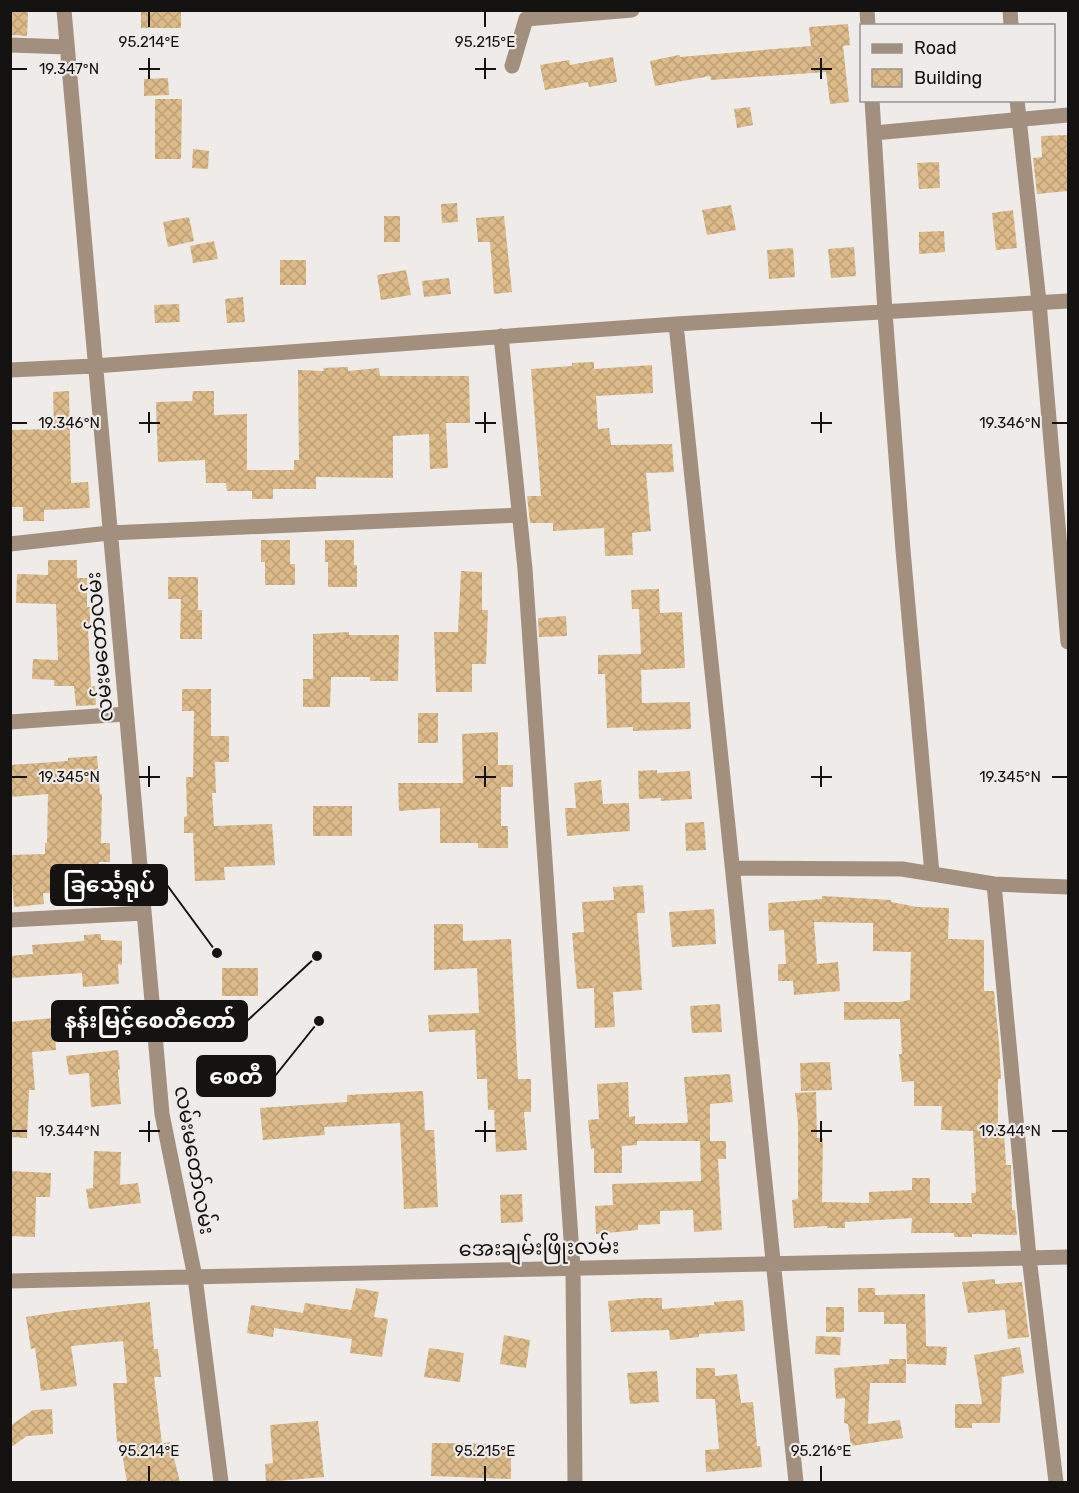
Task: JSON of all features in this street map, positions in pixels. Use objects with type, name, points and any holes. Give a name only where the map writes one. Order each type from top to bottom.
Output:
[{"type":"street","name":"လမ်းမတော်လမ်း","points":[[64,10],[162,1114],[195,1276],[220,1482]]},
{"type":"street","points":[[512,66],[526,15],[632,10]]},
{"type":"street","points":[[10,45],[67,47]]},
{"type":"street","points":[[872,102],[903,550],[932,874]]},
{"type":"street","points":[[1017,102],[1039,302],[1068,642]]},
{"type":"street","points":[[874,133],[1068,115]]},
{"type":"street","points":[[10,370],[676,324],[1068,301]]},
{"type":"street","points":[[676,324],[796,1482]]},
{"type":"street","points":[[501,336],[519,515],[543,813],[573,1268],[575,1482]]},
{"type":"street","points":[[10,544],[109,533],[519,515]]},
{"type":"street","points":[[10,722],[126,714]]},
{"type":"street","points":[[733,868],[902,869],[993,884],[1068,887]]},
{"type":"street","points":[[993,884],[1029,1257],[1056,1482]]},
{"type":"street","points":[[10,920],[144,913]]},
{"type":"street","name":"အေးချမ်းဖြိုးလမ်း","points":[[10,1281],[1068,1257]]},
{"type":"building","points":[[10,10],[28,10],[27,36],[10,35]]},
{"type":"building","points":[[141,10],[181,10],[181,28],[141,28]]},
{"type":"building","points":[[848,24],[850,45],[843,46],[849,102],[830,104],[826,72],[711,80],[710,76],[655,86],[650,61],[679,55],[680,57],[811,46],[809,27]]},
{"type":"building","points":[[613,57],[617,82],[589,87],[588,82],[545,90],[540,65],[569,60],[570,65]]},
{"type":"building","points":[[168,78],[169,95],[144,96],[144,79]]},
{"type":"building","points":[[155,99],[182,99],[181,159],[155,159]]},
{"type":"building","points":[[750,107],[753,125],[737,128],[734,109]]},
{"type":"building","points":[[1068,135],[1068,191],[1037,194],[1033,158],[1042,157],[1041,136]]},
{"type":"building","points":[[193,149],[209,151],[208,169],[192,168]]},
{"type":"building","points":[[939,162],[940,188],[919,189],[917,163]]},
{"type":"building","points":[[457,203],[458,222],[442,223],[441,204]]},
{"type":"building","points":[[731,205],[736,230],[707,235],[702,210]]},
{"type":"building","points":[[1013,210],[1017,248],[996,250],[992,213]]},
{"type":"building","points":[[384,216],[400,216],[400,242],[384,242]]},
{"type":"building","points":[[504,216],[512,292],[494,294],[490,242],[478,242],[476,218]]},
{"type":"building","points":[[189,217],[194,241],[168,247],[163,222]]},
{"type":"building","points":[[944,231],[945,252],[919,254],[919,232]]},
{"type":"building","points":[[214,241],[218,259],[193,263],[190,246]]},
{"type":"building","points":[[854,247],[856,276],[831,278],[828,249]]},
{"type":"building","points":[[793,248],[795,277],[769,279],[767,250]]},
{"type":"building","points":[[280,260],[306,260],[306,285],[280,285]]},
{"type":"building","points":[[406,270],[411,295],[381,300],[377,275]]},
{"type":"building","points":[[449,278],[451,294],[424,297],[422,281]]},
{"type":"building","points":[[243,297],[245,322],[227,323],[225,299]]},
{"type":"building","points":[[179,304],[180,322],[155,323],[154,305]]},
{"type":"building","points":[[594,362],[594,369],[652,365],[653,393],[596,396],[598,429],[609,428],[611,445],[672,444],[674,472],[646,473],[651,531],[632,533],[633,555],[605,556],[604,528],[553,531],[553,523],[530,523],[527,496],[541,496],[531,369]]},
{"type":"building","points":[[348,367],[348,371],[379,368],[380,376],[469,376],[470,423],[446,423],[448,468],[430,469],[429,434],[393,436],[393,478],[316,477],[316,489],[273,489],[273,499],[252,499],[252,491],[227,491],[226,483],[206,483],[205,460],[158,462],[156,402],[192,401],[193,391],[214,391],[214,415],[247,414],[247,470],[294,470],[294,460],[299,460],[298,370],[324,371],[323,368]]},
{"type":"building","points":[[69,391],[71,483],[88,482],[90,508],[44,510],[44,521],[23,521],[23,507],[10,507],[10,430],[54,429],[53,392]]},
{"type":"building","points":[[261,540],[290,540],[290,564],[295,564],[295,585],[265,585],[265,562],[261,562]]},
{"type":"building","points":[[325,540],[354,540],[357,587],[328,587]]},
{"type":"building","points":[[48,560],[77,560],[77,578],[87,578],[87,607],[90,607],[90,629],[88,629],[91,687],[95,686],[96,705],[76,706],[74,686],[54,686],[54,680],[32,679],[33,659],[58,660],[56,604],[16,603],[17,574],[48,575]]},
{"type":"building","points":[[461,571],[482,572],[482,610],[488,610],[486,664],[472,664],[472,692],[436,692],[434,632],[458,632]]},
{"type":"building","points":[[168,577],[198,577],[198,610],[202,610],[202,639],[180,639],[181,599],[168,599]]},
{"type":"building","points":[[659,589],[660,613],[682,612],[685,668],[641,670],[642,703],[690,702],[691,729],[633,731],[633,727],[607,728],[605,674],[598,674],[598,655],[641,654],[639,609],[632,609],[631,590]]},
{"type":"building","points":[[566,616],[567,636],[539,637],[538,618]]},
{"type":"building","points":[[349,632],[349,635],[399,635],[398,681],[370,681],[370,677],[331,677],[330,707],[303,707],[303,679],[313,679],[313,634]]},
{"type":"building","points":[[182,689],[211,689],[211,736],[229,736],[229,762],[215,762],[216,793],[212,793],[214,826],[272,824],[275,865],[224,867],[225,880],[195,881],[193,833],[184,833],[184,817],[187,816],[186,777],[193,777],[194,711],[182,711]]},
{"type":"building","points":[[418,713],[438,713],[438,743],[418,743]]},
{"type":"building","points":[[498,732],[498,765],[513,765],[513,787],[501,787],[501,826],[508,826],[508,848],[478,848],[478,843],[440,843],[440,808],[399,811],[398,783],[463,783],[462,734]]},
{"type":"building","points":[[97,756],[100,794],[102,794],[101,843],[110,843],[110,862],[99,862],[98,894],[43,893],[44,904],[14,907],[10,855],[45,854],[48,794],[10,797],[10,765],[68,761],[68,758]]},
{"type":"building","points":[[657,770],[657,773],[690,771],[692,799],[661,801],[661,798],[639,799],[638,771]]},
{"type":"building","points":[[601,780],[603,804],[629,803],[630,831],[567,836],[565,808],[576,808],[574,783]]},
{"type":"building","points":[[313,806],[352,806],[352,836],[313,836]]},
{"type":"building","points":[[704,822],[706,850],[686,851],[685,823]]},
{"type":"building","points":[[643,885],[645,913],[637,913],[642,990],[613,992],[615,1027],[595,1028],[594,988],[577,989],[572,933],[584,932],[582,902],[614,900],[613,887]]},
{"type":"building","points":[[822,896],[891,900],[891,902],[917,907],[949,908],[948,939],[984,940],[984,991],[994,991],[999,1044],[1001,1079],[998,1079],[998,1133],[1004,1133],[1006,1165],[1011,1165],[1012,1210],[1015,1210],[1017,1235],[972,1234],[972,1237],[954,1237],[954,1233],[911,1233],[912,1218],[845,1222],[845,1228],[827,1228],[827,1226],[794,1228],[792,1200],[798,1199],[798,1122],[795,1093],[816,1092],[817,1138],[823,1138],[822,1202],[869,1203],[869,1192],[912,1190],[912,1178],[930,1178],[930,1203],[972,1203],[971,1193],[976,1193],[973,1131],[941,1130],[942,1106],[914,1106],[914,1081],[902,1082],[899,1054],[902,1054],[900,1019],[844,1020],[844,1002],[910,1000],[911,952],[873,951],[873,923],[814,922],[817,964],[838,962],[840,991],[794,995],[793,981],[778,981],[778,964],[786,964],[784,930],[769,931],[768,903],[822,899]]},
{"type":"building","points":[[714,909],[716,944],[672,947],[669,912]]},
{"type":"building","points":[[434,924],[463,924],[463,941],[511,939],[518,1079],[531,1079],[531,1112],[524,1112],[527,1150],[496,1152],[494,1110],[488,1110],[487,1079],[477,1079],[475,1030],[429,1032],[428,1015],[479,1013],[477,968],[434,970]]},
{"type":"building","points":[[101,934],[101,940],[122,941],[122,965],[118,964],[119,984],[83,987],[82,973],[10,978],[10,956],[33,954],[32,945],[84,941],[84,935]]},
{"type":"building","points":[[222,968],[258,968],[258,996],[222,996]]},
{"type":"building","points":[[720,1004],[722,1032],[692,1033],[690,1006]]},
{"type":"building","points":[[54,1018],[56,1050],[32,1052],[35,1090],[29,1090],[27,1138],[10,1137],[10,1022]]},
{"type":"building","points":[[118,1050],[121,1104],[91,1107],[89,1073],[69,1075],[66,1056]]},
{"type":"building","points":[[830,1062],[832,1090],[801,1091],[800,1063]]},
{"type":"building","points":[[730,1074],[733,1102],[710,1104],[710,1141],[726,1141],[726,1159],[718,1159],[722,1230],[694,1232],[693,1210],[660,1211],[660,1224],[638,1225],[638,1230],[596,1234],[595,1206],[613,1205],[612,1184],[701,1181],[700,1141],[637,1141],[637,1145],[622,1146],[622,1173],[594,1173],[594,1148],[591,1149],[588,1120],[599,1119],[597,1084],[628,1082],[629,1117],[635,1116],[635,1124],[685,1123],[688,1122],[684,1077]]},
{"type":"building","points":[[423,1091],[425,1130],[434,1130],[438,1207],[404,1209],[400,1123],[324,1127],[325,1135],[263,1140],[260,1108],[347,1102],[347,1095]]},
{"type":"building","points":[[94,1151],[121,1152],[120,1185],[138,1183],[141,1203],[89,1209],[86,1189],[93,1188]]},
{"type":"building","points":[[10,1171],[51,1173],[50,1197],[36,1197],[35,1237],[10,1236]]},
{"type":"building","points":[[522,1194],[523,1222],[501,1223],[500,1195]]},
{"type":"building","points":[[995,1279],[995,1284],[1022,1282],[1029,1337],[1008,1339],[1005,1310],[968,1313],[962,1282]]},
{"type":"building","points":[[356,1288],[379,1292],[374,1317],[388,1319],[382,1357],[350,1353],[352,1339],[274,1328],[273,1337],[247,1333],[251,1305],[303,1313],[305,1303],[351,1310]]},
{"type":"building","points":[[858,1288],[875,1288],[875,1295],[925,1294],[926,1346],[947,1347],[946,1365],[907,1364],[906,1324],[884,1324],[884,1312],[858,1312]]},
{"type":"building","points":[[662,1298],[662,1309],[743,1300],[745,1331],[699,1334],[699,1337],[670,1340],[669,1330],[611,1332],[608,1301]]},
{"type":"building","points":[[150,1302],[154,1349],[158,1349],[161,1377],[154,1377],[162,1444],[170,1442],[180,1482],[127,1482],[120,1441],[117,1442],[113,1383],[127,1383],[123,1341],[71,1346],[77,1386],[41,1391],[35,1348],[31,1349],[26,1317]]},
{"type":"building","points":[[826,1307],[844,1307],[844,1332],[826,1332]]},
{"type":"building","points":[[504,1335],[530,1340],[526,1368],[500,1364]]},
{"type":"building","points":[[816,1336],[841,1337],[840,1355],[815,1354]]},
{"type":"building","points":[[1020,1347],[1024,1373],[1002,1377],[1000,1423],[972,1423],[972,1428],[955,1428],[955,1404],[982,1404],[974,1355]]},
{"type":"building","points":[[429,1348],[464,1353],[460,1382],[424,1377]]},
{"type":"building","points":[[889,1359],[906,1359],[906,1383],[870,1383],[868,1424],[900,1420],[903,1438],[851,1446],[848,1424],[844,1423],[845,1398],[836,1399],[834,1368],[889,1364]]},
{"type":"building","points":[[696,1368],[715,1368],[715,1376],[737,1374],[741,1403],[753,1402],[757,1446],[760,1446],[762,1467],[706,1472],[705,1450],[719,1449],[715,1399],[696,1399]]},
{"type":"building","points":[[657,1371],[659,1402],[630,1404],[627,1373]]},
{"type":"building","points":[[52,1409],[53,1434],[27,1436],[10,1448],[10,1426],[33,1410]]},
{"type":"building","points":[[318,1421],[324,1477],[266,1482],[265,1464],[273,1463],[270,1425]]},
{"type":"building","points":[[432,1443],[511,1444],[511,1479],[431,1476]]},
{"type":"place","name":"ခြင်္သေ့ရုပ်","points":[[217,953]]},
{"type":"place","name":"နန်းမြင့်စေတီတော်","points":[[317,956]]},
{"type":"place","name":"စေတီ","points":[[319,1021]]}]
